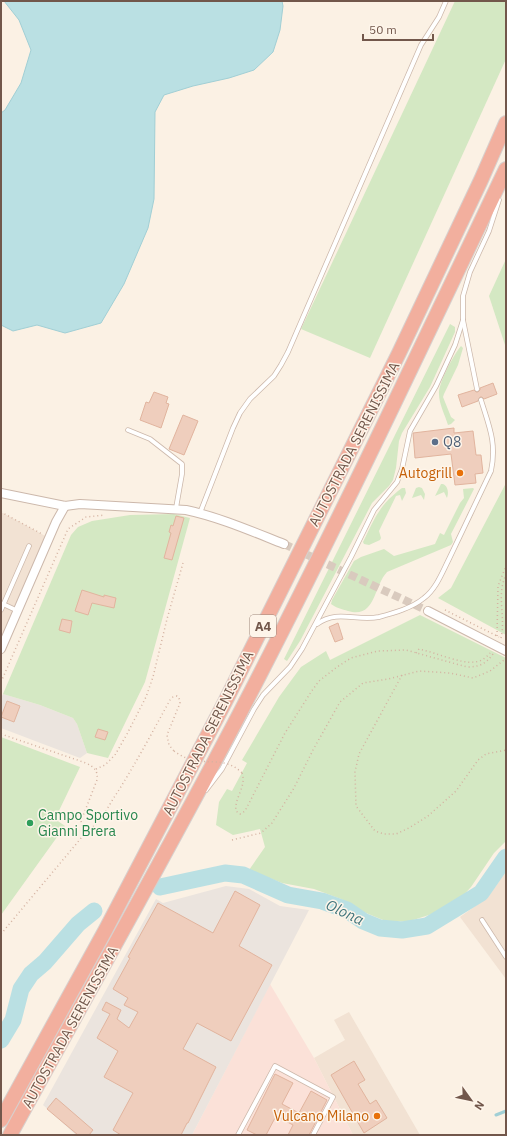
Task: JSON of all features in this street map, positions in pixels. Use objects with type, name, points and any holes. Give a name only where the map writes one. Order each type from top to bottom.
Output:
[{"type":"highway","name":"AUTOSTRADA SERENISSIMA","points":[[1,1120],[106,928],[236,681],[400,353],[506,123]]},
{"type":"highway","name":"AUTOSTRADA SERENISSIMA","points":[[10,1135],[182,822],[244,704],[386,422],[506,169]]},
{"type":"street","points":[[1,493],[65,506],[80,504],[176,508],[200,513],[284,544]]},
{"type":"street","points":[[1,649],[56,522],[65,506]]},
{"type":"street","points":[[428,611],[506,652]]},
{"type":"lane","points":[[200,513],[240,413],[250,400],[274,376],[288,352],[421,45],[439,17],[446,1]]},
{"type":"lane","points":[[502,190],[506,176]]},
{"type":"lane","points":[[478,389],[463,320],[463,296],[470,272],[489,231],[500,197]]},
{"type":"lane","points":[[204,793],[222,769],[263,695],[290,667],[315,626],[374,510],[397,482],[402,470],[410,431],[436,386],[455,345],[463,320]]},
{"type":"lane","points":[[315,626],[331,617],[345,616],[371,618],[405,609],[424,599],[434,588],[491,471],[493,460],[493,442],[481,400]]},
{"type":"lane","points":[[128,430],[150,439],[182,464],[182,474],[176,508]]},
{"type":"lane","points":[[1,610],[29,546]]},
{"type":"lane","points":[[3,604],[18,611]]},
{"type":"lane","points":[[182,822],[200,799]]},
{"type":"lane","points":[[482,920],[506,957]]},
{"type":"lane","points":[[238,1135],[275,1066],[333,1097],[313,1135]]},
{"type":"path","points":[[1,512],[60,543]]},
{"type":"path","points":[[1,682],[60,543],[68,529],[86,517],[107,515]]},
{"type":"path","points":[[95,769],[105,764],[115,755],[128,734],[146,698],[153,677],[167,619],[183,563]]},
{"type":"path","points":[[496,641],[498,638],[498,586],[506,566]]},
{"type":"path","points":[[499,642],[502,634],[502,585],[506,575]]},
{"type":"path","points":[[1,934],[87,831],[94,827],[101,818],[173,697],[177,696],[180,703],[167,735],[169,745],[174,751],[185,757],[194,760],[221,762],[242,773],[243,783],[235,805],[236,811],[240,814],[245,811],[285,733],[319,682],[351,658],[378,651],[406,650],[467,667],[474,667],[485,663],[494,652]]},
{"type":"path","points":[[416,653],[419,650],[423,650],[471,662],[480,661],[486,658],[491,650]]},
{"type":"path","points":[[232,840],[261,833],[272,823],[294,788],[340,702],[363,683],[419,671],[450,673],[473,678],[490,671],[506,659]]},
{"type":"path","points":[[402,675],[359,754],[355,772],[356,806],[375,831],[384,834],[396,834],[409,828],[428,816],[456,791],[478,760],[486,754],[506,750]]},
{"type":"path","points":[[1,734],[86,763],[95,769],[98,774],[97,780],[81,821],[83,829],[87,831]]},
{"type":"shaded area","points":[[1,512],[49,538],[1,649]]},
{"type":"shaded area","points":[[3,694],[40,705],[73,718],[77,724],[87,753],[80,758],[1,728],[1,698]]},
{"type":"shaded area","points":[[506,872],[506,979],[460,917],[488,897]]},
{"type":"shaded area","points":[[226,886],[249,889],[280,906],[309,910],[192,1135],[76,1135],[43,1105],[156,899],[163,903]]},
{"type":"shaded area","points":[[270,984],[314,1058],[353,1135],[192,1135]]},
{"type":"shaded area","points":[[349,1012],[420,1135],[353,1135],[314,1058],[345,1040],[334,1020]]},
{"type":"green space","points":[[455,1],[506,1],[506,59],[370,358],[301,329]]},
{"type":"green space","points":[[506,259],[506,348],[489,296]]},
{"type":"green space","points":[[450,324],[455,327],[455,332],[430,387],[402,433],[399,441],[393,480],[372,503],[300,641],[287,661],[284,659]]},
{"type":"green space","points":[[461,346],[463,348],[458,365],[443,397],[451,417],[455,420],[448,425],[440,402],[439,389],[454,355]]},
{"type":"green space","points":[[506,483],[506,635],[438,598],[451,588]]},
{"type":"green space","points":[[441,484],[445,485],[447,488],[447,498],[444,492],[435,496]]},
{"type":"green space","points":[[402,488],[405,488],[406,493],[402,501],[400,495],[396,496],[379,531],[381,538],[380,540],[369,545],[364,544],[363,542],[378,512],[394,494]]},
{"type":"green space","points":[[416,488],[422,488],[425,494],[424,500],[421,495],[412,498]]},
{"type":"green space","points":[[463,489],[474,489],[451,534],[453,542],[451,545],[387,572],[382,578],[373,600],[364,610],[357,612],[348,611],[331,604],[354,561],[384,549],[394,556],[435,544],[440,533],[444,535],[464,498]]},
{"type":"green space","points":[[174,514],[190,518],[145,682],[108,758],[87,753],[77,724],[73,718],[40,705],[3,694],[71,535],[78,527],[92,521],[130,515]]},
{"type":"green space","points":[[420,615],[506,658],[506,841],[494,853],[471,887],[460,899],[432,914],[410,921],[388,922],[366,913],[341,899],[314,889],[282,883],[249,870],[265,847],[260,829],[233,835],[216,825],[219,802],[227,789],[232,791],[247,763],[242,760],[279,697],[301,667],[326,651],[330,660]]},
{"type":"green space","name":"Campo Sportivo Gianni Brera","points":[[1,737],[80,767],[55,819],[65,826],[1,915]]},
{"type":"water","points":[[4,1],[282,1],[283,6],[280,30],[273,52],[254,70],[164,95],[155,112],[154,199],[148,228],[124,284],[101,323],[65,333],[37,325],[13,331],[1,325],[1,113],[5,110],[21,83],[31,50],[19,20]]},
{"type":"building","points":[[493,383],[497,394],[484,399],[480,397],[478,401],[462,407],[458,395],[474,390],[478,392],[480,388]]},
{"type":"building","points":[[154,392],[168,397],[166,403],[169,404],[161,428],[140,420],[146,402],[149,403]]},
{"type":"building","points":[[183,415],[198,421],[184,455],[169,449]]},
{"type":"building","points":[[454,428],[454,433],[473,431],[476,455],[481,455],[483,473],[475,474],[476,483],[455,485],[451,454],[415,458],[413,433]]},
{"type":"building","points":[[176,516],[184,518],[172,560],[164,558],[171,533],[169,532],[171,525],[173,526]]},
{"type":"building","points":[[82,590],[104,597],[104,595],[116,598],[114,608],[92,603],[88,615],[75,611]]},
{"type":"building","points":[[62,619],[72,621],[70,633],[59,630]]},
{"type":"building","points":[[338,623],[343,639],[335,642],[329,627]]},
{"type":"building","points":[[7,701],[20,706],[14,722],[1,717]]},
{"type":"building","points":[[98,729],[108,732],[105,740],[95,737]]},
{"type":"building","points":[[235,891],[260,905],[239,946],[272,965],[231,1041],[197,1023],[183,1049],[216,1067],[181,1135],[121,1135],[113,1130],[133,1093],[104,1077],[118,1051],[97,1038],[110,1014],[102,1010],[106,1002],[121,1010],[117,1019],[129,1028],[138,1012],[124,1005],[128,998],[113,989],[130,958],[128,957],[158,903],[213,933]]},
{"type":"building","points":[[354,1061],[365,1080],[358,1084],[370,1104],[376,1100],[387,1118],[364,1133],[331,1075]]},
{"type":"building","points":[[275,1074],[293,1083],[282,1104],[299,1113],[311,1091],[327,1100],[309,1135],[288,1135],[293,1125],[276,1116],[266,1135],[257,1135],[247,1130]]},
{"type":"building","points":[[56,1098],[93,1130],[89,1135],[78,1135],[47,1109]]},
{"type":"waterway","name":"Olona","points":[[160,887],[225,873],[243,875],[288,895],[322,901],[347,910],[363,921],[380,928],[402,930],[427,926],[481,893],[506,857]]},
{"type":"waterway","name":"Olona","points":[[1,1040],[13,1020],[21,989],[31,974],[45,962],[78,924],[94,911]]},
{"type":"waterway","points":[[496,1115],[506,1111]]},
{"type":"tunnel","points":[[284,544],[428,611]]},
{"type":"place","name":"Q8","points":[[435,442]]},
{"type":"place","name":"Autogrill","points":[[460,473]]},
{"type":"place","name":"Campo Sportivo Gianni Brera","points":[[30,823]]},
{"type":"place","name":"Vulcano Milano","points":[[377,1116]]}]
